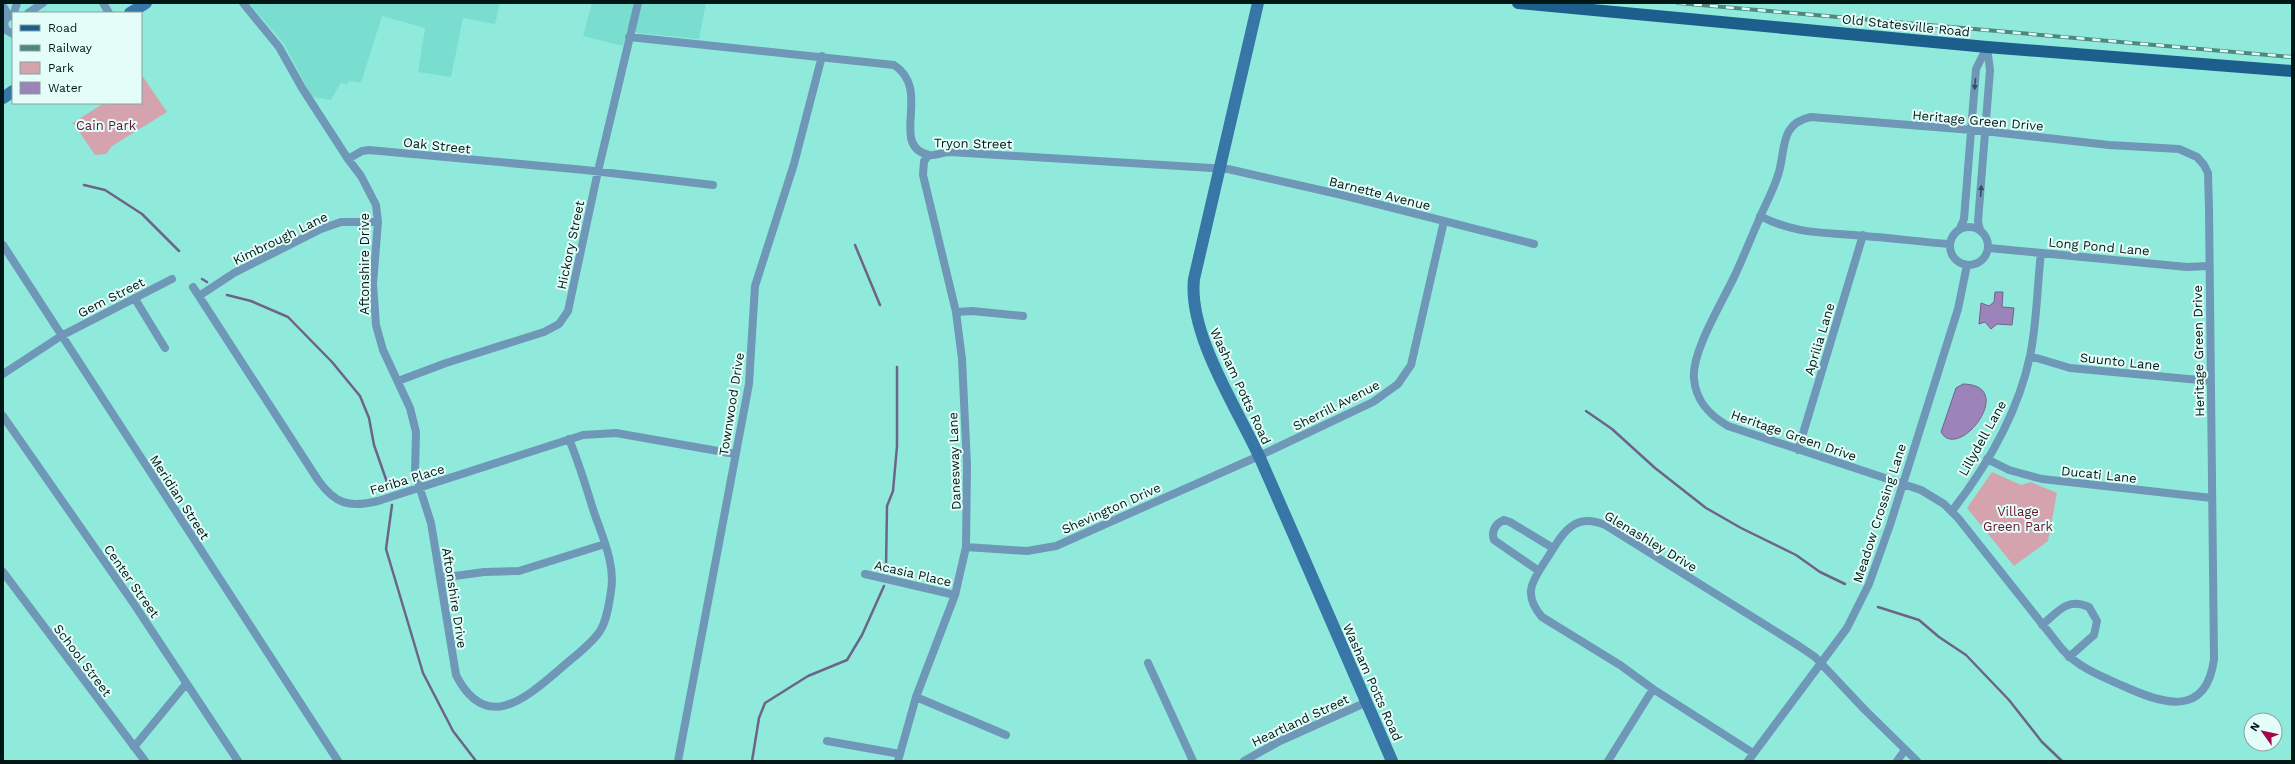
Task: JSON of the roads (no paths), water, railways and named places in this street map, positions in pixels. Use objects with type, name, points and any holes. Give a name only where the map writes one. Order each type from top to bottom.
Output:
[{"type":"main road","name":"Old Statesville Road","points":[[1518,3],[1987,47],[2292,71]]},
{"type":"street","points":[[30,12],[43,3]]},
{"type":"street","points":[[103,3],[108,12]]},
{"type":"street","points":[[132,12],[146,3]]},
{"type":"street","points":[[243,3],[278,47],[322,120],[348,159]]},
{"type":"street","name":"Hickory Street","points":[[398,381],[446,363],[544,332],[559,324],[568,312],[598,171],[638,3]]},
{"type":"street","name":"Washam Potts Road","points":[[1258,3],[1194,279],[1193,303],[1199,328],[1259,456],[1392,761]]},
{"type":"street","points":[[3,6],[12,14],[4,24],[7,32]]},
{"type":"street","name":"Tryon Street","points":[[630,37],[888,63],[901,70],[907,77],[912,92],[911,139],[918,149],[929,155],[950,152],[1220,169]]},
{"type":"street","points":[[1960,228],[1974,226],[1980,230],[1988,241],[1989,248],[1981,261],[1967,265],[1959,263],[1953,257],[1950,244],[1954,234],[1960,228],[1964,219],[1976,69],[1987,47]]},
{"type":"street","points":[[1980,230],[1978,222],[1990,70],[1987,47]]},
{"type":"street","name":"Townwood Drive","points":[[678,761],[749,378],[757,274],[794,164],[822,56]]},
{"type":"street","points":[[3,98],[12,92]]},
{"type":"street","name":"Heritage Green Drive","points":[[1811,117],[1972,130],[2109,145],[2167,147],[2189,152],[2197,157],[2208,173],[2214,659],[2212,673],[2206,684],[2197,694],[2184,702],[2172,703],[2158,700],[2089,671],[2069,657],[1952,511],[1920,490],[1742,432],[1718,420],[1700,401],[1693,378],[1694,364],[1699,349],[1778,177],[1784,141],[1788,132],[1803,119],[1811,117]]},
{"type":"street","name":"Oak Street","points":[[348,159],[362,151],[369,150],[598,171],[713,185]]},
{"type":"street","name":"Danesway Lane","points":[[899,758],[916,698],[955,595],[966,547],[967,495],[964,393],[956,312],[923,175],[924,161],[929,155]]},
{"type":"street","name":"Aftonshire Drive","points":[[348,159],[372,196],[378,222],[373,284],[376,325],[383,350],[410,408],[416,432],[415,473],[431,523],[452,660],[460,683],[469,694],[482,703],[498,707],[506,706],[527,697],[588,645],[600,630],[612,590],[611,566],[605,544],[569,440]]},
{"type":"street","name":"Barnette Avenue","points":[[1220,169],[1313,188],[1534,244]]},
{"type":"street","points":[[1760,216],[1786,228],[1816,233],[1862,235],[1950,244]]},
{"type":"street","name":"Sherrill Avenue","points":[[1259,456],[1373,402],[1390,392],[1405,376],[1413,357],[1421,313],[1444,221]]},
{"type":"street","name":"Kimbrough Lane","points":[[199,296],[234,273],[321,229],[341,222],[378,222]]},
{"type":"street","name":"Aprilia Lane","points":[[1798,450],[1862,235]]},
{"type":"street","name":"Meridian Street","points":[[3,245],[338,761]]},
{"type":"street","name":"Long Pond Lane","points":[[1989,248],[2186,267],[2208,266]]},
{"type":"street","name":"Lillydell Lane","points":[[1952,511],[1986,459],[2013,408],[2030,356],[2041,253]]},
{"type":"street","name":"Meadow Crossing Lane","points":[[1748,761],[1847,628],[1869,584],[1890,525],[1958,309],[1967,265]]},
{"type":"street","name":"Gem Street","points":[[3,374],[61,336],[172,279]]},
{"type":"street","name":"Feriba Place","points":[[193,287],[327,493],[338,501],[347,504],[365,504],[420,489],[583,435],[616,434],[735,454]]},
{"type":"street","points":[[135,299],[166,348]]},
{"type":"street","points":[[956,312],[972,311],[1023,316]]},
{"type":"street","name":"Suunto Lane","points":[[2030,356],[2070,368],[2210,381]]},
{"type":"street","name":"Center Street","points":[[3,416],[134,604],[238,761]]},
{"type":"street","name":"Shevington Drive","points":[[966,547],[1027,551],[1056,546],[1259,456]]},
{"type":"street","name":"Ducati Lane","points":[[1986,459],[2015,472],[2042,479],[2212,498]]},
{"type":"street","points":[[1539,571],[1494,540],[1492,535],[1494,527],[1504,520],[1510,522],[1553,548]]},
{"type":"street","name":"Glenashley Drive","points":[[1753,753],[1653,689],[1620,665],[1542,617],[1531,601],[1531,588],[1553,548],[1567,529],[1575,523],[1588,521],[1598,522],[1799,646],[1821,663],[1917,761]]},
{"type":"street","points":[[440,578],[484,572],[519,571],[605,544]]},
{"type":"street","name":"School Street","points":[[3,572],[144,761]]},
{"type":"street","name":"Acasia Place","points":[[865,574],[955,595]]},
{"type":"street","points":[[2042,625],[2065,606],[2073,603],[2089,607],[2097,621],[2094,635],[2069,657]]},
{"type":"street","points":[[1148,662],[1193,761]]},
{"type":"street","points":[[134,747],[186,684]]},
{"type":"street","points":[[1608,761],[1653,689]]},
{"type":"street","points":[[916,698],[1006,735]]},
{"type":"street","name":"Heartland Street","points":[[1244,761],[1280,741],[1367,702]]},
{"type":"street","points":[[827,740],[899,758]]},
{"type":"street","points":[[1897,761],[1905,750]]},
{"type":"water","points":[[1995,292],[2003,292],[2002,307],[2014,308],[2012,325],[1997,324],[1991,329],[1985,322],[1979,324],[1981,303],[1989,306],[1994,302]]},
{"type":"water","points":[[1963,384],[1979,388],[1986,396],[1985,408],[1979,420],[1970,431],[1959,438],[1949,439],[1941,432],[1956,388]]},
{"type":"waterway","points":[[84,185],[105,190],[142,214],[179,251]]},
{"type":"waterway","points":[[855,245],[880,305]]},
{"type":"waterway","points":[[202,279],[207,282]]},
{"type":"waterway","points":[[227,295],[251,301],[288,317],[332,362],[360,396],[369,418],[374,445],[388,485]]},
{"type":"waterway","points":[[886,570],[887,506],[893,491],[897,446],[897,367]]},
{"type":"waterway","points":[[1586,411],[1612,429],[1655,468],[1706,508],[1741,528],[1796,555],[1820,572],[1845,584]]},
{"type":"waterway","points":[[392,505],[386,549],[423,673],[453,731],[476,761]]},
{"type":"waterway","points":[[752,761],[759,718],[765,703],[808,676],[847,660],[862,635],[884,586]]},
{"type":"waterway","points":[[1878,607],[1919,620],[1939,637],[1966,655],[2009,700],[2042,742],[2062,761]]},
{"type":"railway","points":[[1678,3],[2292,57]]},
{"type":"park label","name":"Cain Park","points":[[106,125]]},
{"type":"park label","name":"Village Green Park","points":[[2018,518]]}]
